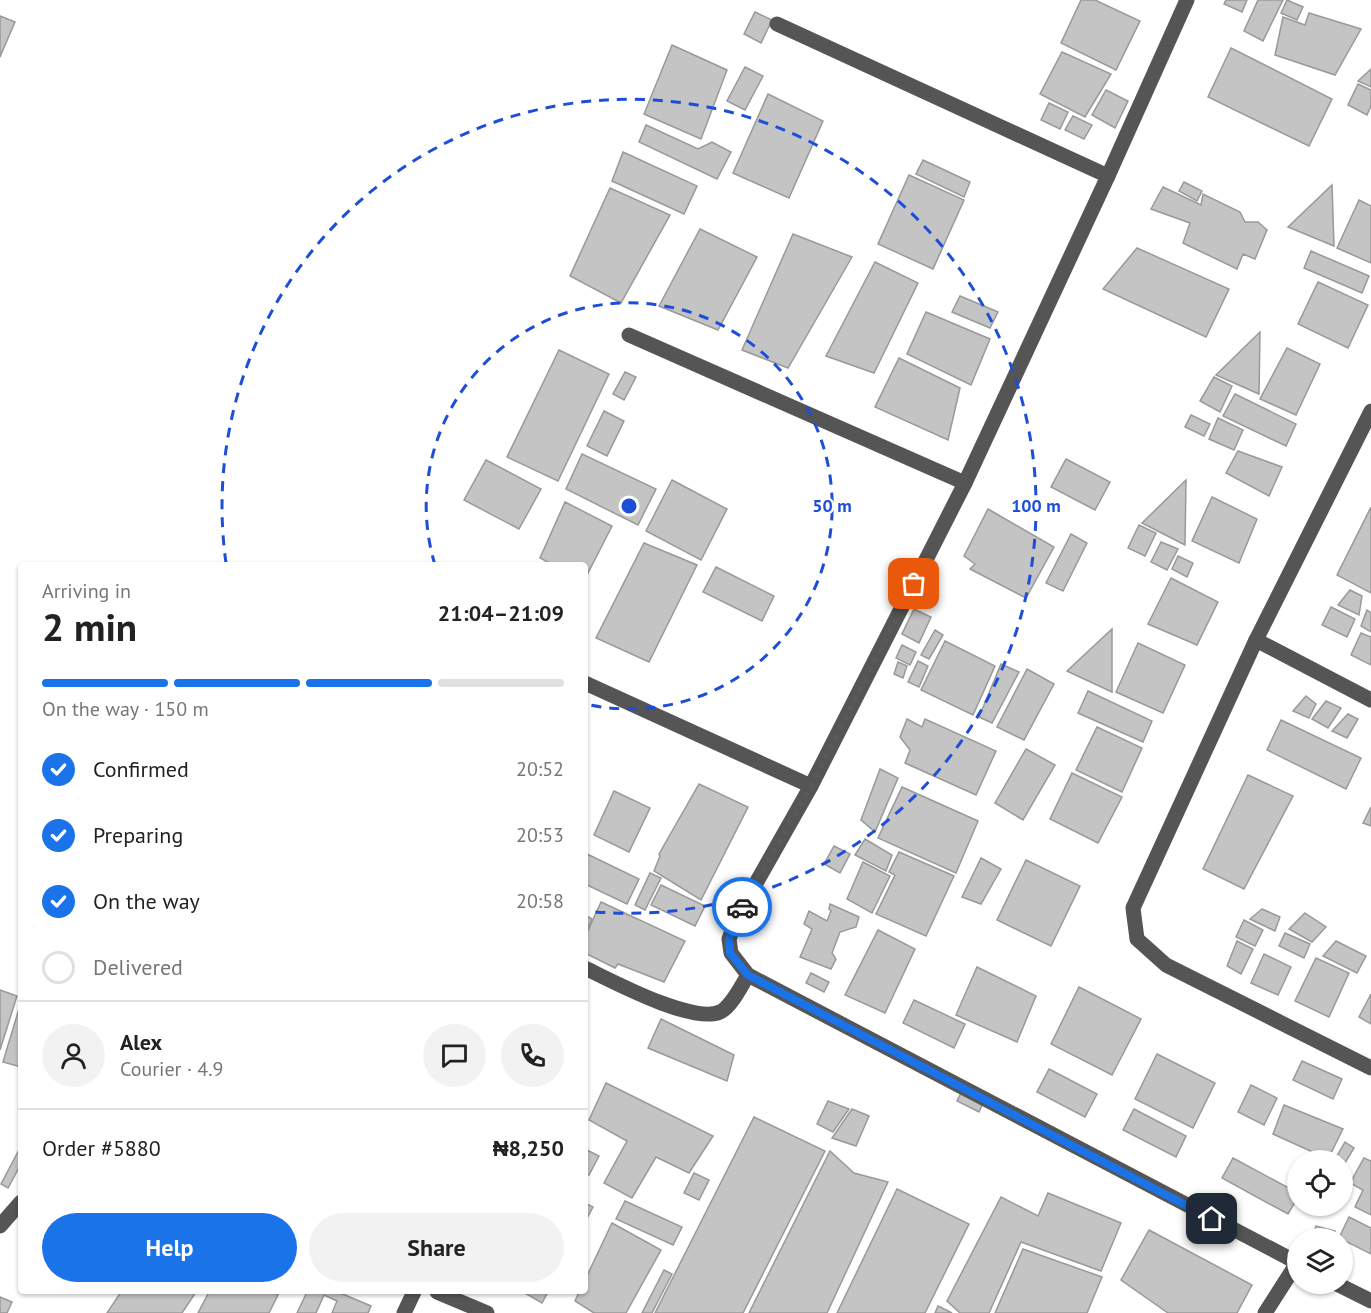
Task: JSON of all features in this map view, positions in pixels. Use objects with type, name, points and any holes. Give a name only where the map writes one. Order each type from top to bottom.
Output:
[{"type":"street","points":[[1187,0],[965,483],[811,786],[739,913],[729,939],[730,953],[748,975],[1287,1258]]},
{"type":"street","points":[[777,24],[1108,176]]},
{"type":"street","points":[[629,336],[965,483]]},
{"type":"street","points":[[1371,411],[1256,640],[1132,908],[1137,939],[1166,965],[1371,1068]]},
{"type":"street","points":[[1256,640],[1371,700]]},
{"type":"street","points":[[588,684],[811,786]]},
{"type":"street","points":[[588,970],[642,997],[688,1011],[706,1013],[718,1013],[727,1007],[748,975]]},
{"type":"street","points":[[0,1226],[18,1205]]},
{"type":"street","points":[[1265,1313],[1287,1279]]},
{"type":"street","points":[[1353,1292],[1371,1301]]},
{"type":"street","points":[[404,1313],[413,1294]]},
{"type":"street","points":[[441,1294],[486,1313]]},
{"type":"building","points":[[1081,0],[1095,0],[1140,21],[1116,70],[1061,43]]},
{"type":"building","points":[[1226,0],[1247,0],[1242,12],[1224,4]]},
{"type":"building","points":[[1258,0],[1283,0],[1263,41],[1244,31]]},
{"type":"building","points":[[1287,0],[1303,7],[1297,20],[1281,13]]},
{"type":"building","points":[[755,12],[772,20],[761,43],[744,34]]},
{"type":"building","points":[[1309,13],[1361,29],[1335,75],[1275,55],[1283,17],[1305,25]]},
{"type":"building","points":[[0,16],[15,22],[0,57]]},
{"type":"building","points":[[672,45],[727,70],[701,139],[644,114]]},
{"type":"building","points":[[1231,48],[1332,99],[1309,146],[1208,97]]},
{"type":"building","points":[[1062,52],[1111,74],[1085,117],[1040,94]]},
{"type":"building","points":[[745,67],[763,76],[745,110],[727,101]]},
{"type":"building","points":[[1371,69],[1371,87],[1358,81]]},
{"type":"building","points":[[1358,84],[1371,90],[1371,106],[1367,115],[1348,105]]},
{"type":"building","points":[[1106,90],[1128,101],[1115,128],[1092,115]]},
{"type":"building","points":[[768,94],[823,121],[789,198],[733,173]]},
{"type":"building","points":[[1049,103],[1068,112],[1060,129],[1041,120]]},
{"type":"building","points":[[1073,116],[1092,125],[1084,139],[1065,130]]},
{"type":"building","points":[[646,125],[698,149],[712,142],[731,152],[717,179],[639,142]]},
{"type":"building","points":[[623,152],[697,186],[684,214],[612,181]]},
{"type":"building","points":[[923,160],[970,182],[964,197],[916,174]]},
{"type":"building","points":[[909,175],[964,200],[933,269],[878,244]]},
{"type":"building","points":[[1184,182],[1202,191],[1197,201],[1179,191]]},
{"type":"building","points":[[1332,185],[1334,246],[1288,227]]},
{"type":"building","points":[[1163,187],[1201,205],[1203,194],[1240,212],[1245,222],[1258,222],[1267,230],[1255,259],[1243,254],[1237,269],[1183,243],[1190,223],[1151,209]]},
{"type":"building","points":[[610,188],[670,215],[621,303],[570,276]]},
{"type":"building","points":[[1359,200],[1371,206],[1371,263],[1337,248]]},
{"type":"building","points":[[700,229],[757,257],[718,330],[659,306]]},
{"type":"building","points":[[793,234],[852,257],[788,368],[742,350]]},
{"type":"building","points":[[1137,248],[1229,289],[1206,337],[1103,289]]},
{"type":"building","points":[[1311,251],[1369,276],[1362,293],[1304,268]]},
{"type":"building","points":[[875,262],[918,283],[874,373],[826,356]]},
{"type":"building","points":[[1318,282],[1368,305],[1348,348],[1298,324]]},
{"type":"building","points":[[960,296],[998,312],[990,328],[952,312]]},
{"type":"building","points":[[926,312],[990,339],[971,385],[907,354]]},
{"type":"building","points":[[1260,332],[1259,394],[1216,375]]},
{"type":"building","points":[[1287,348],[1320,364],[1296,415],[1260,399]]},
{"type":"building","points":[[559,350],[609,374],[558,481],[507,457]]},
{"type":"building","points":[[899,358],[960,388],[948,440],[875,407]]},
{"type":"building","points":[[625,372],[636,377],[624,400],[613,394]]},
{"type":"building","points":[[1214,377],[1232,386],[1220,412],[1200,401]]},
{"type":"building","points":[[1235,394],[1296,424],[1286,446],[1223,416]]},
{"type":"building","points":[[604,411],[624,421],[607,456],[587,446]]},
{"type":"building","points":[[1191,415],[1210,424],[1204,436],[1185,427]]},
{"type":"building","points":[[1218,418],[1243,430],[1234,450],[1209,439]]},
{"type":"building","points":[[1238,451],[1282,467],[1269,496],[1226,473]]},
{"type":"building","points":[[582,454],[656,489],[638,525],[566,489]]},
{"type":"building","points":[[1066,459],[1110,482],[1095,510],[1051,487]]},
{"type":"building","points":[[486,460],[541,489],[519,529],[464,500]]},
{"type":"building","points":[[672,480],[727,509],[701,560],[646,531]]},
{"type":"building","points":[[1186,480],[1185,545],[1142,523]]},
{"type":"building","points":[[1212,497],[1257,519],[1239,563],[1192,541]]},
{"type":"building","points":[[565,502],[612,526],[588,573],[588,562],[548,562],[540,558]]},
{"type":"building","points":[[1371,507],[1371,593],[1337,575]]},
{"type":"building","points":[[988,509],[1054,547],[1026,598],[970,569],[975,564],[964,556]]},
{"type":"building","points":[[1139,525],[1156,533],[1145,556],[1128,548]]},
{"type":"building","points":[[1071,534],[1087,543],[1063,591],[1046,583]]},
{"type":"building","points":[[1161,542],[1178,549],[1167,570],[1151,562]]},
{"type":"building","points":[[644,543],[697,565],[649,662],[596,638]]},
{"type":"building","points":[[1178,556],[1193,563],[1187,577],[1172,569]]},
{"type":"building","points":[[716,567],[774,596],[762,621],[703,592]]},
{"type":"building","points":[[1171,578],[1218,602],[1197,645],[1148,624]]},
{"type":"building","points":[[1350,590],[1362,596],[1359,615],[1338,605]]},
{"type":"building","points":[[1331,607],[1355,619],[1347,637],[1322,625]]},
{"type":"building","points":[[914,609],[931,617],[919,643],[902,634]]},
{"type":"building","points":[[1367,610],[1371,613],[1371,632],[1361,626]]},
{"type":"building","points":[[1112,629],[1112,692],[1067,671]]},
{"type":"building","points":[[935,630],[943,635],[929,659],[921,655]]},
{"type":"building","points":[[1361,633],[1371,637],[1371,665],[1351,655]]},
{"type":"building","points":[[945,641],[995,666],[973,715],[921,690]]},
{"type":"building","points":[[1138,643],[1185,665],[1163,713],[1116,692]]},
{"type":"building","points":[[902,645],[916,652],[910,665],[896,658]]},
{"type":"building","points":[[918,661],[928,666],[919,687],[908,682]]},
{"type":"building","points":[[898,662],[907,666],[903,678],[894,674]]},
{"type":"building","points":[[1001,664],[1019,672],[992,723],[979,717]]},
{"type":"building","points":[[1027,669],[1054,684],[1024,740],[997,727]]},
{"type":"building","points":[[1088,691],[1152,721],[1143,742],[1078,713]]},
{"type":"building","points":[[1306,696],[1316,704],[1309,718],[1293,711]]},
{"type":"building","points":[[1326,701],[1341,708],[1328,728],[1312,719]]},
{"type":"building","points":[[1348,714],[1358,719],[1347,738],[1332,731]]},
{"type":"building","points":[[907,719],[922,727],[925,719],[996,751],[976,795],[905,763],[910,750],[900,737]]},
{"type":"building","points":[[1281,720],[1361,758],[1346,789],[1267,750]]},
{"type":"building","points":[[1097,727],[1142,748],[1122,792],[1076,770]]},
{"type":"building","points":[[1026,749],[1055,765],[1023,820],[995,803]]},
{"type":"building","points":[[880,769],[898,778],[875,832],[861,820]]},
{"type":"building","points":[[1072,773],[1122,797],[1098,843],[1050,819]]},
{"type":"building","points":[[1248,775],[1293,796],[1244,889],[1203,869]]},
{"type":"building","points":[[699,784],[748,807],[701,900],[654,871],[659,854]]},
{"type":"building","points":[[902,787],[978,821],[956,873],[878,838]]},
{"type":"building","points":[[614,791],[650,808],[629,852],[594,835]]},
{"type":"building","points":[[1371,807],[1371,826],[1363,823]]},
{"type":"building","points":[[865,839],[892,855],[886,871],[855,855]]},
{"type":"building","points":[[834,846],[850,854],[840,873],[824,864]]},
{"type":"building","points":[[899,852],[954,876],[926,936],[876,914],[895,875],[889,872]]},
{"type":"building","points":[[588,854],[639,879],[627,904],[588,885]]},
{"type":"building","points":[[981,858],[1001,869],[981,904],[962,897]]},
{"type":"building","points":[[1026,860],[1080,886],[1051,946],[997,920]]},
{"type":"building","points":[[863,862],[890,876],[872,913],[847,899]]},
{"type":"building","points":[[650,873],[661,878],[645,910],[635,905]]},
{"type":"building","points":[[661,885],[705,906],[695,926],[651,905]]},
{"type":"building","points":[[601,902],[685,941],[664,982],[618,964],[615,968],[588,954],[588,930]]},
{"type":"building","points":[[830,904],[859,917],[856,927],[840,932],[832,953],[836,959],[831,969],[800,957],[812,929],[804,924],[809,911],[827,921],[831,911]]},
{"type":"building","points":[[1262,909],[1280,917],[1275,931],[1250,919]]},
{"type":"building","points":[[1305,913],[1326,927],[1312,942],[1289,929]]},
{"type":"building","points":[[1244,920],[1263,930],[1255,946],[1236,937]]},
{"type":"building","points":[[878,930],[915,949],[885,1013],[845,995]]},
{"type":"building","points":[[1285,933],[1310,944],[1304,958],[1279,946]]},
{"type":"building","points":[[1237,941],[1253,949],[1241,974],[1227,966]]},
{"type":"building","points":[[1336,941],[1366,956],[1357,973],[1323,956]]},
{"type":"building","points":[[1264,954],[1291,967],[1278,995],[1251,983]]},
{"type":"building","points":[[1316,958],[1349,973],[1329,1017],[1295,1001]]},
{"type":"building","points":[[977,967],[1036,996],[1017,1042],[956,1015]]},
{"type":"building","points":[[811,973],[829,982],[824,992],[806,983]]},
{"type":"building","points":[[1079,987],[1141,1019],[1112,1075],[1051,1044]]},
{"type":"building","points":[[0,990],[17,996],[0,1050]]},
{"type":"building","points":[[1371,994],[1371,1024],[1359,1017]]},
{"type":"building","points":[[914,1000],[965,1024],[954,1048],[903,1023]]},
{"type":"building","points":[[18,1012],[18,1066],[3,1062]]},
{"type":"building","points":[[661,1019],[734,1055],[727,1081],[648,1048]]},
{"type":"building","points":[[1157,1054],[1215,1083],[1193,1128],[1135,1099]]},
{"type":"building","points":[[1302,1061],[1342,1079],[1333,1099],[1293,1080]]},
{"type":"building","points":[[1049,1069],[1097,1094],[1085,1117],[1037,1092]]},
{"type":"building","points":[[606,1083],[713,1136],[689,1173],[656,1157],[632,1198],[604,1183],[627,1141],[589,1120]]},
{"type":"building","points":[[1251,1085],[1277,1098],[1264,1125],[1238,1112]]},
{"type":"building","points":[[964,1087],[984,1101],[979,1112],[957,1101]]},
{"type":"building","points":[[828,1101],[849,1109],[833,1132],[817,1124]]},
{"type":"building","points":[[1284,1105],[1343,1129],[1332,1150],[1308,1150],[1273,1134]]},
{"type":"building","points":[[852,1109],[869,1116],[856,1146],[832,1138]]},
{"type":"building","points":[[1134,1109],[1186,1136],[1176,1157],[1123,1130]]},
{"type":"building","points":[[754,1117],[825,1151],[743,1313],[655,1313]]},
{"type":"building","points":[[1345,1142],[1354,1148],[1353,1150],[1340,1150]]},
{"type":"building","points":[[588,1150],[599,1156],[588,1174]]},
{"type":"building","points":[[830,1151],[854,1173],[888,1182],[827,1313],[749,1313]]},
{"type":"building","points":[[18,1152],[18,1170],[8,1188],[1,1184]]},
{"type":"building","points":[[1233,1158],[1287,1187],[1287,1213],[1222,1178]]},
{"type":"building","points":[[1364,1158],[1371,1161],[1371,1215],[1355,1207],[1363,1190],[1353,1185],[1353,1178]]},
{"type":"building","points":[[694,1173],[709,1180],[699,1200],[684,1193]]},
{"type":"building","points":[[897,1189],[969,1224],[925,1313],[837,1313]]},
{"type":"building","points":[[1048,1193],[1121,1223],[1101,1271],[1021,1242],[989,1313],[960,1313],[947,1301],[1001,1197],[1038,1216]]},
{"type":"building","points":[[625,1201],[682,1227],[673,1245],[616,1219]]},
{"type":"building","points":[[588,1204],[593,1207],[588,1216]]},
{"type":"building","points":[[1349,1217],[1371,1228],[1371,1254],[1353,1245],[1353,1228],[1344,1228]]},
{"type":"building","points":[[612,1223],[661,1250],[626,1313],[594,1313],[575,1301],[578,1294],[588,1294],[588,1274]]},
{"type":"building","points":[[1149,1230],[1252,1285],[1237,1313],[1168,1313],[1121,1280]]},
{"type":"building","points":[[1023,1249],[1102,1277],[1087,1313],[995,1313]]},
{"type":"building","points":[[664,1270],[672,1274],[652,1313],[642,1313]]},
{"type":"building","points":[[120,1294],[195,1294],[182,1313],[107,1313]]},
{"type":"building","points":[[208,1294],[278,1295],[269,1313],[198,1313]]},
{"type":"building","points":[[306,1294],[343,1294],[371,1306],[368,1313],[332,1313],[337,1301],[324,1295],[316,1313],[297,1313]]},
{"type":"building","points":[[526,1294],[547,1294],[542,1303]]},
{"type":"building","points":[[0,1297],[12,1302],[7,1313],[0,1313]]},
{"type":"building","points":[[938,1306],[952,1313],[935,1313]]},
{"type":"way so far","points":[[742,907],[811,786],[914,584]]},
{"type":"route","points":[[742,907],[729,939],[730,953],[748,975],[1212,1219]]}]
